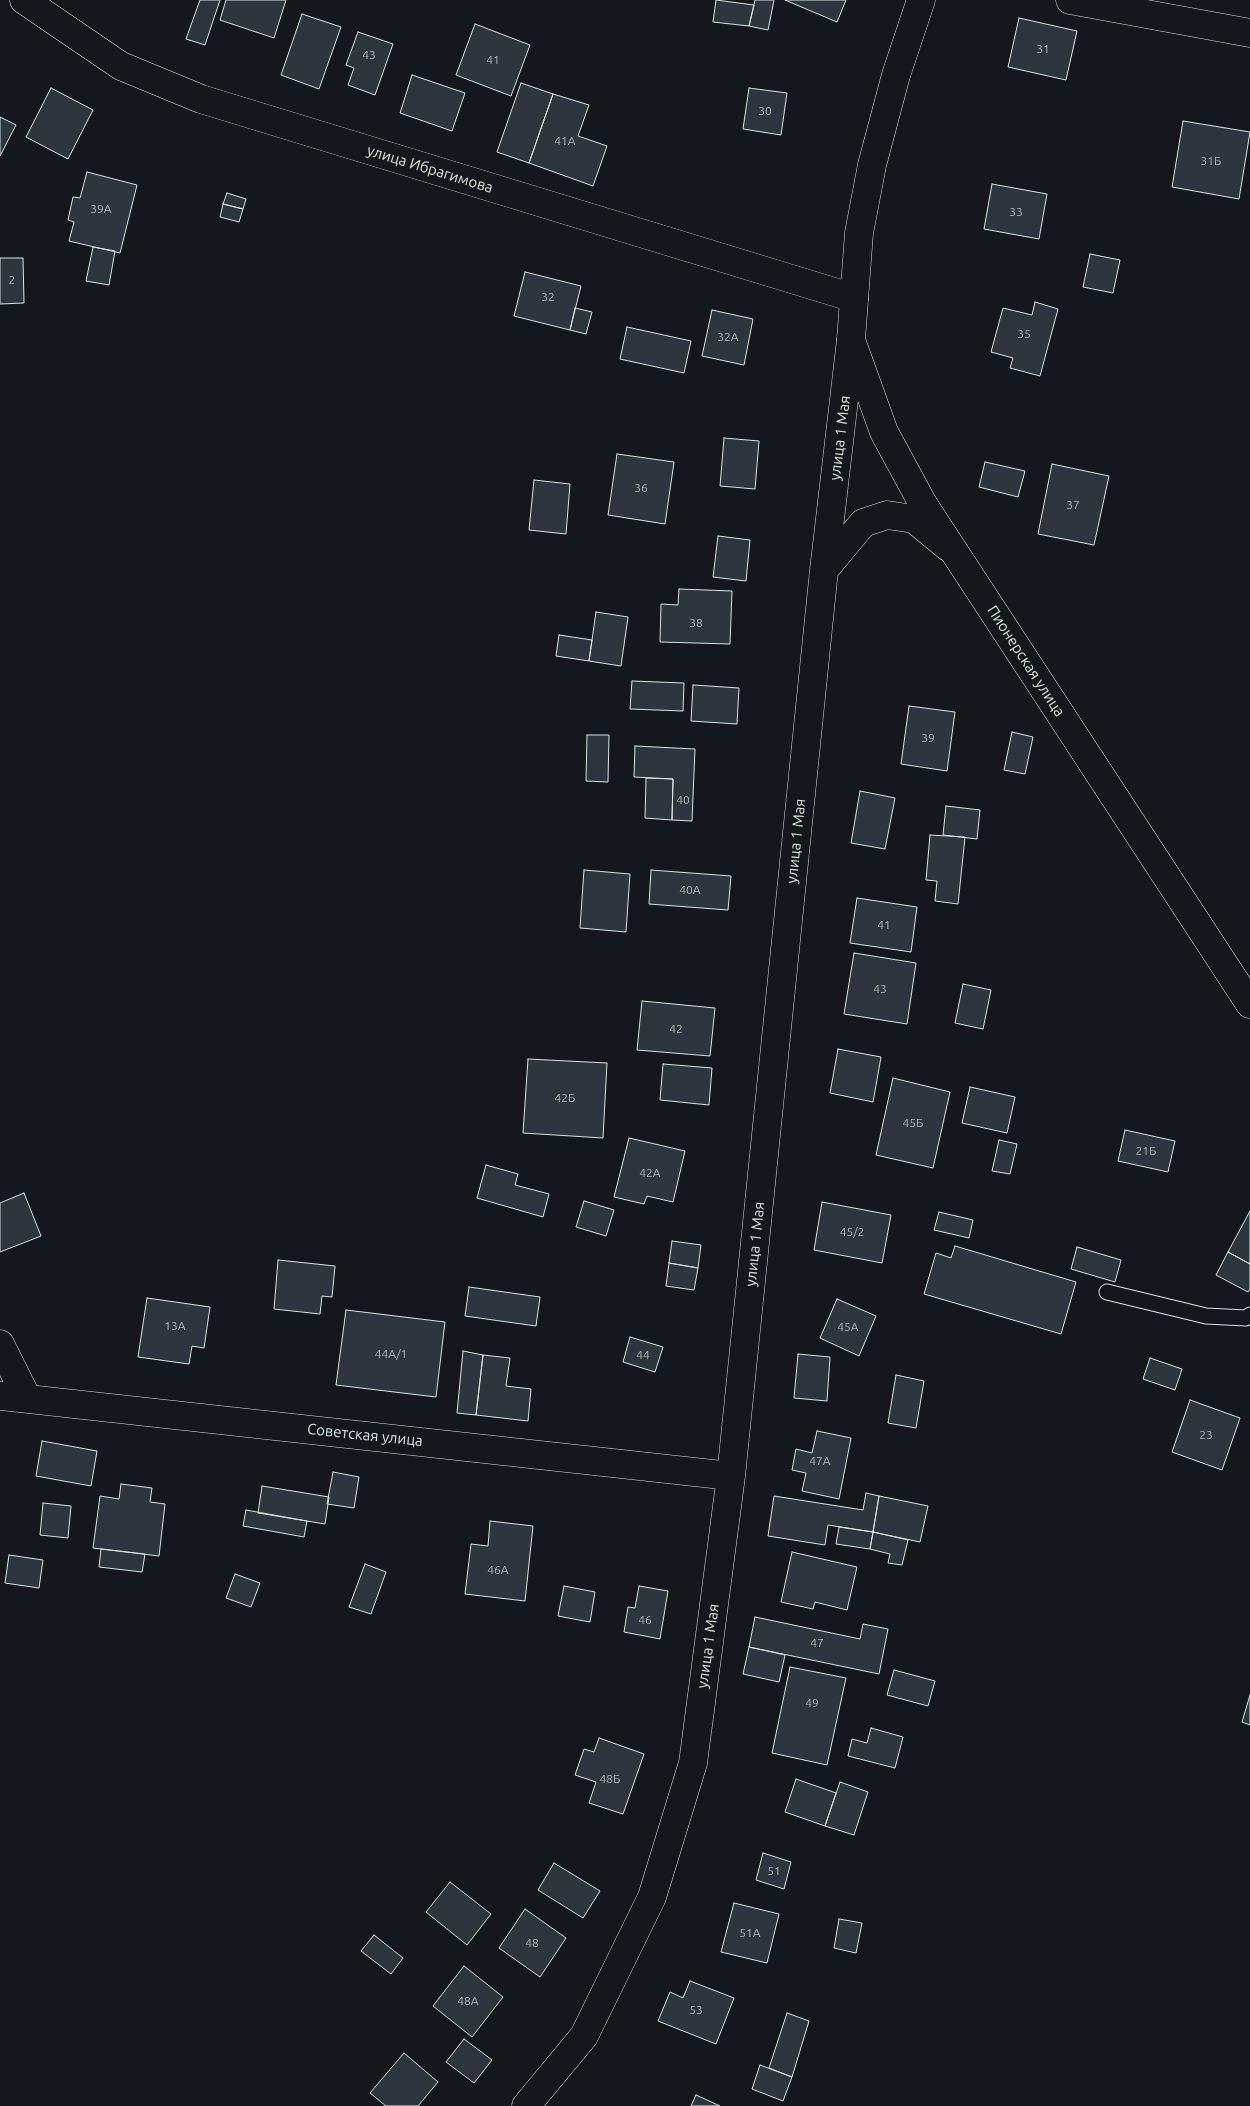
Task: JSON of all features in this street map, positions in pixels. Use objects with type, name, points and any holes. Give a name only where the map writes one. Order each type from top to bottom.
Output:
[{"type":"street","name":"улица Ибрагимова","points":[[24,0],[121,66],[201,98],[854,298]]},
{"type":"street","points":[[854,298],[859,234],[872,165],[896,76],[921,0]]},
{"type":"street","points":[[1070,0],[1250,33]]},
{"type":"street","name":"Пионерская улица","points":[[854,298],[851,340],[884,432],[923,504],[1250,1004]]},
{"type":"street","name":"улица 1 Мая","points":[[526,2106],[584,2036],[652,1897],[693,1763],[731,1476],[824,570],[851,340]]},
{"type":"street","points":[[824,570],[863,523],[887,515],[914,520],[955,552]]},
{"type":"street","points":[[0,1344],[27,1398]]},
{"type":"street","name":"Советская улица","points":[[0,1396],[731,1476]]},
{"type":"lane","points":[[1107,1292],[1206,1316],[1246,1318],[1250,1316]]},
{"type":"building","points":[[200,0],[220,0],[205,45],[186,39]]},
{"type":"building","points":[[226,0],[286,0],[274,38],[220,20]]},
{"type":"building","points":[[716,0],[754,5],[749,26],[713,22]]},
{"type":"building","points":[[755,0],[774,0],[768,30],[749,26]]},
{"type":"building","points":[[785,0],[846,0],[837,22]]},
{"type":"building","points":[[302,14],[341,27],[319,89],[281,75]]},
{"type":"building","points":[[1019,18],[1077,31],[1066,80],[1008,67]]},
{"type":"building","points":[[475,24],[530,45],[511,96],[456,75]]},
{"type":"building","points":[[358,32],[393,44],[375,95],[348,85],[354,68],[346,65]]},
{"type":"building","points":[[412,75],[465,93],[452,131],[400,113]]},
{"type":"building","points":[[521,83],[553,94],[529,163],[497,152]]},
{"type":"building","points":[[51,88],[93,110],[68,159],[26,137]]},
{"type":"building","points":[[749,88],[787,93],[781,135],[743,129]]},
{"type":"building","points":[[553,94],[589,105],[578,136],[607,146],[593,186],[529,163]]},
{"type":"building","points":[[0,117],[16,125],[0,156]]},
{"type":"building","points":[[1183,121],[1250,132],[1239,199],[1172,187]]},
{"type":"building","points":[[87,172],[137,185],[120,253],[69,241],[74,222],[68,220],[73,197],[80,198]]},
{"type":"building","points":[[992,184],[1047,194],[1039,239],[984,229]]},
{"type":"building","points":[[227,193],[246,199],[243,209],[223,204]]},
{"type":"building","points":[[223,204],[243,209],[239,222],[220,217]]},
{"type":"building","points":[[93,247],[115,251],[109,285],[86,281]]},
{"type":"building","points":[[1090,254],[1120,260],[1113,293],[1083,287]]},
{"type":"building","points":[[0,258],[23,258],[24,303],[0,304]]},
{"type":"building","points":[[525,272],[581,286],[570,330],[514,316]]},
{"type":"building","points":[[1035,302],[1058,309],[1040,376],[1010,368],[1013,358],[991,352],[1003,308],[1032,315]]},
{"type":"building","points":[[575,308],[592,312],[586,334],[570,330]]},
{"type":"building","points":[[712,310],[753,319],[744,365],[702,356]]},
{"type":"building","points":[[627,327],[691,341],[684,373],[620,359]]},
{"type":"building","points":[[724,438],[759,441],[755,489],[720,486]]},
{"type":"building","points":[[617,454],[674,462],[665,524],[608,515]]},
{"type":"building","points":[[985,462],[1025,471],[1018,497],[979,487]]},
{"type":"building","points":[[1052,464],[1109,476],[1094,545],[1038,534]]},
{"type":"building","points":[[534,480],[570,484],[566,534],[529,530]]},
{"type":"building","points":[[718,536],[750,540],[746,581],[713,577]]},
{"type":"building","points":[[679,589],[732,591],[730,644],[660,642],[661,604],[678,605]]},
{"type":"building","points":[[596,612],[628,617],[621,666],[589,661]]},
{"type":"building","points":[[559,635],[592,640],[589,661],[556,656]]},
{"type":"building","points":[[632,681],[684,683],[683,711],[630,709]]},
{"type":"building","points":[[693,685],[739,688],[737,724],[691,721]]},
{"type":"building","points":[[909,706],[955,712],[947,771],[901,764]]},
{"type":"building","points":[[1012,732],[1033,737],[1025,774],[1004,770]]},
{"type":"building","points":[[587,735],[609,735],[608,782],[586,781]]},
{"type":"building","points":[[635,746],[695,749],[692,821],[672,820],[673,779],[634,777]]},
{"type":"building","points":[[646,778],[673,779],[672,820],[645,818]]},
{"type":"building","points":[[860,791],[895,798],[885,849],[851,843]]},
{"type":"building","points":[[946,806],[980,810],[977,839],[943,835]]},
{"type":"building","points":[[930,835],[965,837],[958,904],[935,901],[937,881],[926,880]]},
{"type":"building","points":[[584,870],[630,874],[626,932],[580,928]]},
{"type":"building","points":[[651,870],[731,876],[728,910],[649,904]]},
{"type":"building","points":[[857,898],[917,907],[911,952],[850,943]]},
{"type":"building","points":[[854,953],[916,963],[907,1024],[844,1014]]},
{"type":"building","points":[[963,984],[991,990],[983,1029],[955,1023]]},
{"type":"building","points":[[642,1001],[715,1008],[710,1056],[637,1050]]},
{"type":"building","points":[[838,1049],[881,1057],[873,1102],[830,1093]]},
{"type":"building","points":[[528,1059],[607,1063],[603,1138],[523,1133]]},
{"type":"building","points":[[663,1064],[712,1068],[709,1105],[660,1100]]},
{"type":"building","points":[[893,1078],[950,1092],[933,1168],[876,1155]]},
{"type":"building","points":[[970,1087],[1015,1097],[1007,1133],[962,1123]]},
{"type":"building","points":[[1125,1130],[1175,1141],[1168,1172],[1118,1161]]},
{"type":"building","points":[[629,1138],[685,1151],[673,1202],[647,1196],[644,1204],[614,1197]]},
{"type":"building","points":[[999,1140],[1017,1144],[1010,1174],[992,1171]]},
{"type":"building","points":[[486,1165],[518,1174],[515,1185],[549,1194],[543,1217],[477,1198]]},
{"type":"building","points":[[24,1193],[41,1236],[0,1252],[0,1203]]},
{"type":"building","points":[[584,1201],[614,1210],[606,1236],[576,1227]]},
{"type":"building","points":[[822,1202],[891,1215],[882,1263],[814,1250]]},
{"type":"building","points":[[1250,1211],[1250,1264],[1228,1252]]},
{"type":"building","points":[[939,1212],[973,1220],[969,1238],[934,1230]]},
{"type":"building","points":[[672,1241],[701,1245],[698,1268],[669,1263]]},
{"type":"building","points":[[955,1246],[1076,1282],[1061,1334],[924,1294],[936,1253],[951,1258]]},
{"type":"building","points":[[1077,1247],[1121,1260],[1115,1282],[1071,1269]]},
{"type":"building","points":[[1228,1252],[1250,1264],[1250,1289],[1248,1292],[1216,1275]]},
{"type":"building","points":[[278,1260],[335,1266],[332,1297],[322,1296],[320,1314],[274,1309]]},
{"type":"building","points":[[669,1263],[698,1268],[694,1290],[666,1286]]},
{"type":"building","points":[[469,1287],[540,1297],[536,1326],[465,1316]]},
{"type":"building","points":[[147,1298],[210,1307],[204,1348],[192,1346],[189,1364],[138,1357]]},
{"type":"building","points":[[837,1299],[876,1316],[859,1356],[820,1338]]},
{"type":"building","points":[[346,1310],[445,1322],[436,1397],[336,1385]]},
{"type":"building","points":[[630,1337],[663,1347],[655,1372],[623,1362]]},
{"type":"building","points":[[463,1351],[483,1355],[476,1415],[457,1413]]},
{"type":"building","points":[[798,1354],[830,1357],[827,1401],[794,1398]]},
{"type":"building","points":[[483,1355],[510,1358],[506,1386],[531,1389],[528,1421],[476,1415]]},
{"type":"building","points":[[1150,1358],[1182,1369],[1175,1390],[1143,1379]]},
{"type":"building","points":[[896,1375],[924,1381],[916,1428],[888,1423]]},
{"type":"building","points":[[1190,1400],[1240,1418],[1222,1470],[1172,1452]]},
{"type":"building","points":[[817,1431],[851,1438],[839,1499],[802,1491],[806,1473],[792,1470],[796,1449],[812,1453]]},
{"type":"building","points":[[42,1441],[97,1451],[91,1486],[36,1476]]},
{"type":"building","points":[[333,1472],[359,1477],[354,1508],[327,1504]]},
{"type":"building","points":[[121,1484],[152,1488],[150,1502],[165,1504],[159,1556],[93,1548],[100,1496],[119,1499]]},
{"type":"building","points":[[262,1486],[329,1497],[325,1524],[258,1513]]},
{"type":"building","points":[[866,1493],[879,1496],[873,1532],[828,1525],[825,1545],[768,1536],[774,1496],[863,1510]]},
{"type":"building","points":[[879,1496],[928,1506],[920,1542],[873,1532]]},
{"type":"building","points":[[43,1503],[71,1506],[68,1538],[40,1535]]},
{"type":"building","points":[[246,1510],[307,1521],[304,1537],[243,1526]]},
{"type":"building","points":[[490,1521],[533,1526],[525,1601],[465,1594],[471,1544],[488,1546]]},
{"type":"building","points":[[839,1527],[873,1532],[870,1549],[836,1544]]},
{"type":"building","points":[[873,1532],[908,1540],[902,1565],[888,1563],[890,1554],[870,1549]]},
{"type":"building","points":[[101,1549],[145,1554],[142,1572],[99,1567]]},
{"type":"building","points":[[792,1552],[857,1567],[847,1610],[815,1602],[813,1609],[781,1602]]},
{"type":"building","points":[[9,1555],[43,1560],[39,1588],[5,1583]]},
{"type":"building","points":[[365,1564],[386,1572],[371,1614],[349,1607]]},
{"type":"building","points":[[235,1574],[260,1583],[251,1607],[226,1598]]},
{"type":"building","points":[[564,1586],[595,1592],[590,1622],[558,1616]]},
{"type":"building","points":[[639,1586],[668,1591],[660,1639],[624,1632],[628,1607],[635,1608]]},
{"type":"building","points":[[755,1617],[860,1639],[863,1624],[888,1629],[879,1674],[749,1647]]},
{"type":"building","points":[[749,1647],[785,1655],[779,1682],[743,1674]]},
{"type":"building","points":[[790,1667],[846,1678],[827,1765],[772,1753]]},
{"type":"building","points":[[894,1670],[935,1681],[928,1706],[887,1695]]},
{"type":"building","points":[[1250,1695],[1250,1725],[1242,1722]]},
{"type":"building","points":[[871,1728],[903,1737],[895,1768],[848,1756],[852,1739],[867,1743]]},
{"type":"building","points":[[599,1738],[644,1754],[623,1814],[589,1803],[596,1782],[575,1775],[584,1749],[594,1752]]},
{"type":"building","points":[[796,1779],[836,1793],[825,1826],[785,1812]]},
{"type":"building","points":[[840,1782],[868,1792],[854,1835],[825,1826]]},
{"type":"building","points":[[763,1853],[791,1862],[784,1889],[756,1880]]},
{"type":"building","points":[[554,1863],[600,1891],[583,1918],[538,1890]]},
{"type":"building","points":[[450,1882],[491,1914],[467,1945],[426,1912]]},
{"type":"building","points":[[734,1903],[779,1914],[767,1963],[721,1952]]},
{"type":"building","points":[[525,1909],[566,1938],[540,1977],[499,1948]]},
{"type":"building","points":[[839,1919],[862,1923],[856,1953],[834,1948]]},
{"type":"building","points":[[374,1935],[403,1958],[391,1974],[361,1951]]},
{"type":"building","points":[[464,1966],[503,1997],[472,2037],[433,2006]]},
{"type":"building","points":[[690,1981],[734,1998],[716,2044],[658,2021],[670,1992],[683,1998]]},
{"type":"building","points":[[787,2013],[809,2021],[792,2077],[769,2068]]},
{"type":"building","points":[[464,2039],[492,2060],[474,2083],[446,2062]]},
{"type":"building","points":[[404,2053],[438,2082],[418,2106],[386,2106],[370,2093]]},
{"type":"building","points":[[760,2065],[792,2077],[783,2101],[752,2089]]},
{"type":"building","points":[[696,2095],[720,2106],[691,2106]]}]
